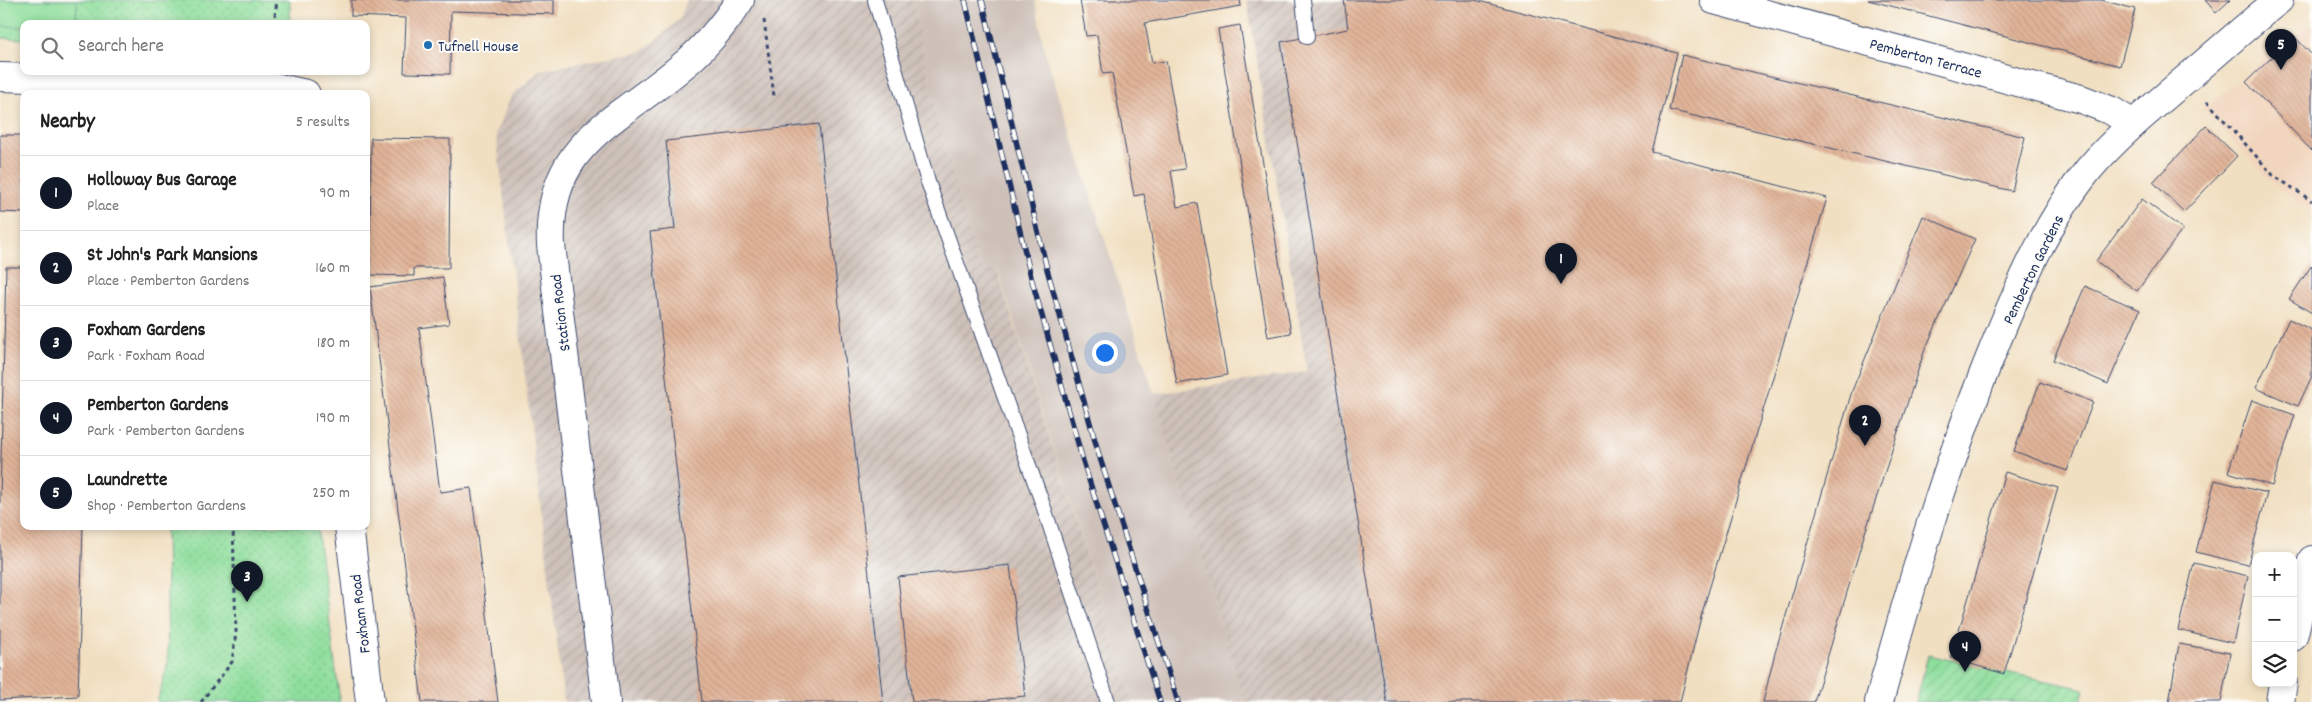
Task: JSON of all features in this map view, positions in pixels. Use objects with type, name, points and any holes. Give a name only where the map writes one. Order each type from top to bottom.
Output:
[{"type":"street","name":"Station Road","points":[[606,702],[551,245],[552,207],[558,185],[570,162],[586,141],[603,125],[679,70],[700,51],[718,32],[740,0]]},
{"type":"street","name":"Pemberton Terrace","points":[[1714,0],[2081,99],[2112,111],[2133,124]]},
{"type":"street","name":"Pemberton Gardens","points":[[1879,702],[1915,570],[1953,452],[2017,294],[2043,240],[2066,202],[2089,170],[2133,124],[2279,0]]},
{"type":"street","points":[[0,78],[270,86],[288,90]]},
{"type":"street","name":"Foxham Road","points":[[349,530],[370,702]]},
{"type":"street","points":[[2297,621],[2312,560]]},
{"type":"street","points":[[2280,702],[2283,687]]},
{"type":"lane","points":[[875,0],[928,182],[1043,505],[1108,702]]},
{"type":"lane","points":[[1303,0],[1307,37]]},
{"type":"path","points":[[274,20],[277,0]]},
{"type":"path","points":[[764,19],[774,96]]},
{"type":"path","points":[[2187,78],[2273,175],[2312,201]]},
{"type":"path","points":[[201,702],[232,662],[236,632],[233,530]]},
{"type":"shaded area","points":[[687,0],[913,0],[937,119],[980,268],[997,270],[1133,702],[564,702],[496,133],[511,96],[541,70],[642,51],[680,19]]},
{"type":"shaded area","points":[[913,0],[1035,0],[1045,52],[1154,394],[1244,702],[1133,702],[998,270],[980,268],[937,119]]},
{"type":"shaded area","points":[[1247,0],[1475,0],[1677,53],[1652,152],[1827,198],[1702,613],[1680,702],[1244,702],[1154,394],[1307,372]]},
{"type":"shaded area","points":[[2307,25],[2312,28],[2312,211],[2275,186],[2203,109],[2278,46],[2283,47]]},
{"type":"green space","points":[[0,0],[290,0],[290,20],[20,20],[20,39],[0,38]]},
{"type":"green space","points":[[0,0],[77,0],[76,20],[20,20],[20,27],[0,26]]},
{"type":"green space","points":[[166,530],[318,530],[340,702],[157,702],[168,663]]},
{"type":"green space","points":[[1928,655],[2084,689],[2081,702],[1916,702]]},
{"type":"building","name":"Tufnell House","points":[[351,0],[554,0],[554,14],[451,11],[450,74],[404,73],[406,18],[351,16]]},
{"type":"building","points":[[1080,0],[1240,0],[1241,6],[1145,23],[1152,63],[1166,61],[1185,169],[1171,171],[1177,207],[1197,203],[1227,375],[1177,384],[1144,194],[1134,196],[1112,73],[1103,74],[1097,35],[1086,36]]},
{"type":"building","points":[[1344,0],[1475,0],[1677,53],[1652,152],[1827,198],[1702,613],[1680,702],[1387,702],[1281,42],[1348,29]]},
{"type":"building","points":[[1868,0],[2101,0],[2135,9],[2120,66]]},
{"type":"building","points":[[2205,0],[2230,0],[2216,13]]},
{"type":"building","points":[[1240,25],[1291,333],[1268,337],[1218,29]]},
{"type":"building","points":[[2294,36],[2312,55],[2312,151],[2246,82]]},
{"type":"building","points":[[1682,55],[2025,137],[2012,191],[1669,110]]},
{"type":"building","points":[[819,124],[883,702],[702,702],[650,232],[675,229],[666,141]]},
{"type":"building","points":[[2206,126],[2237,156],[2184,212],[2153,182]]},
{"type":"building","points":[[0,135],[20,135],[20,213],[0,212]]},
{"type":"building","points":[[371,138],[450,139],[449,268],[414,268],[414,276],[370,275]]},
{"type":"building","points":[[2142,199],[2183,229],[2137,291],[2096,261]]},
{"type":"building","points":[[1923,216],[1975,239],[1924,352],[1863,539],[1814,702],[1763,702],[1775,653],[1852,391]]},
{"type":"building","points":[[2312,265],[2312,313],[2289,299]]},
{"type":"building","points":[[6,267],[20,267],[20,530],[83,530],[78,696],[0,700],[0,498]]},
{"type":"building","points":[[443,277],[449,324],[419,328],[440,492],[471,488],[498,702],[422,702],[370,287]]},
{"type":"building","points":[[2085,286],[2140,310],[2108,384],[2053,360]]},
{"type":"building","points":[[2289,319],[2312,330],[2312,376],[2298,406],[2256,388]]},
{"type":"building","points":[[2040,382],[2093,402],[2067,471],[2014,451]]},
{"type":"building","points":[[2252,400],[2295,415],[2272,486],[2228,472]]},
{"type":"building","points":[[2005,472],[2058,488],[2004,674],[1951,658]]},
{"type":"building","points":[[2215,480],[2267,493],[2248,565],[2196,552]]},
{"type":"building","points":[[2194,563],[2248,576],[2233,643],[2178,630]]},
{"type":"building","points":[[1010,565],[1025,696],[971,702],[912,702],[898,577]]},
{"type":"building","points":[[2179,644],[2230,653],[2221,702],[2169,702]]},
{"type":"railway","points":[[965,0],[1031,277],[1083,461],[1160,702]]},
{"type":"railway","points":[[982,0],[1047,269],[1099,455],[1178,702]]},
{"type":"place","name":"Tufnell House","points":[[428,45]]},
{"type":"place","name":"Laundrette","points":[[2281,70]]},
{"type":"place","name":"Holloway Bus Garage","points":[[1561,284]]},
{"type":"place","name":"St John's Park Mansions","points":[[1865,446]]},
{"type":"place","name":"Foxham Gardens","points":[[247,602]]},
{"type":"place","name":"Pemberton Gardens","points":[[1965,672]]}]
